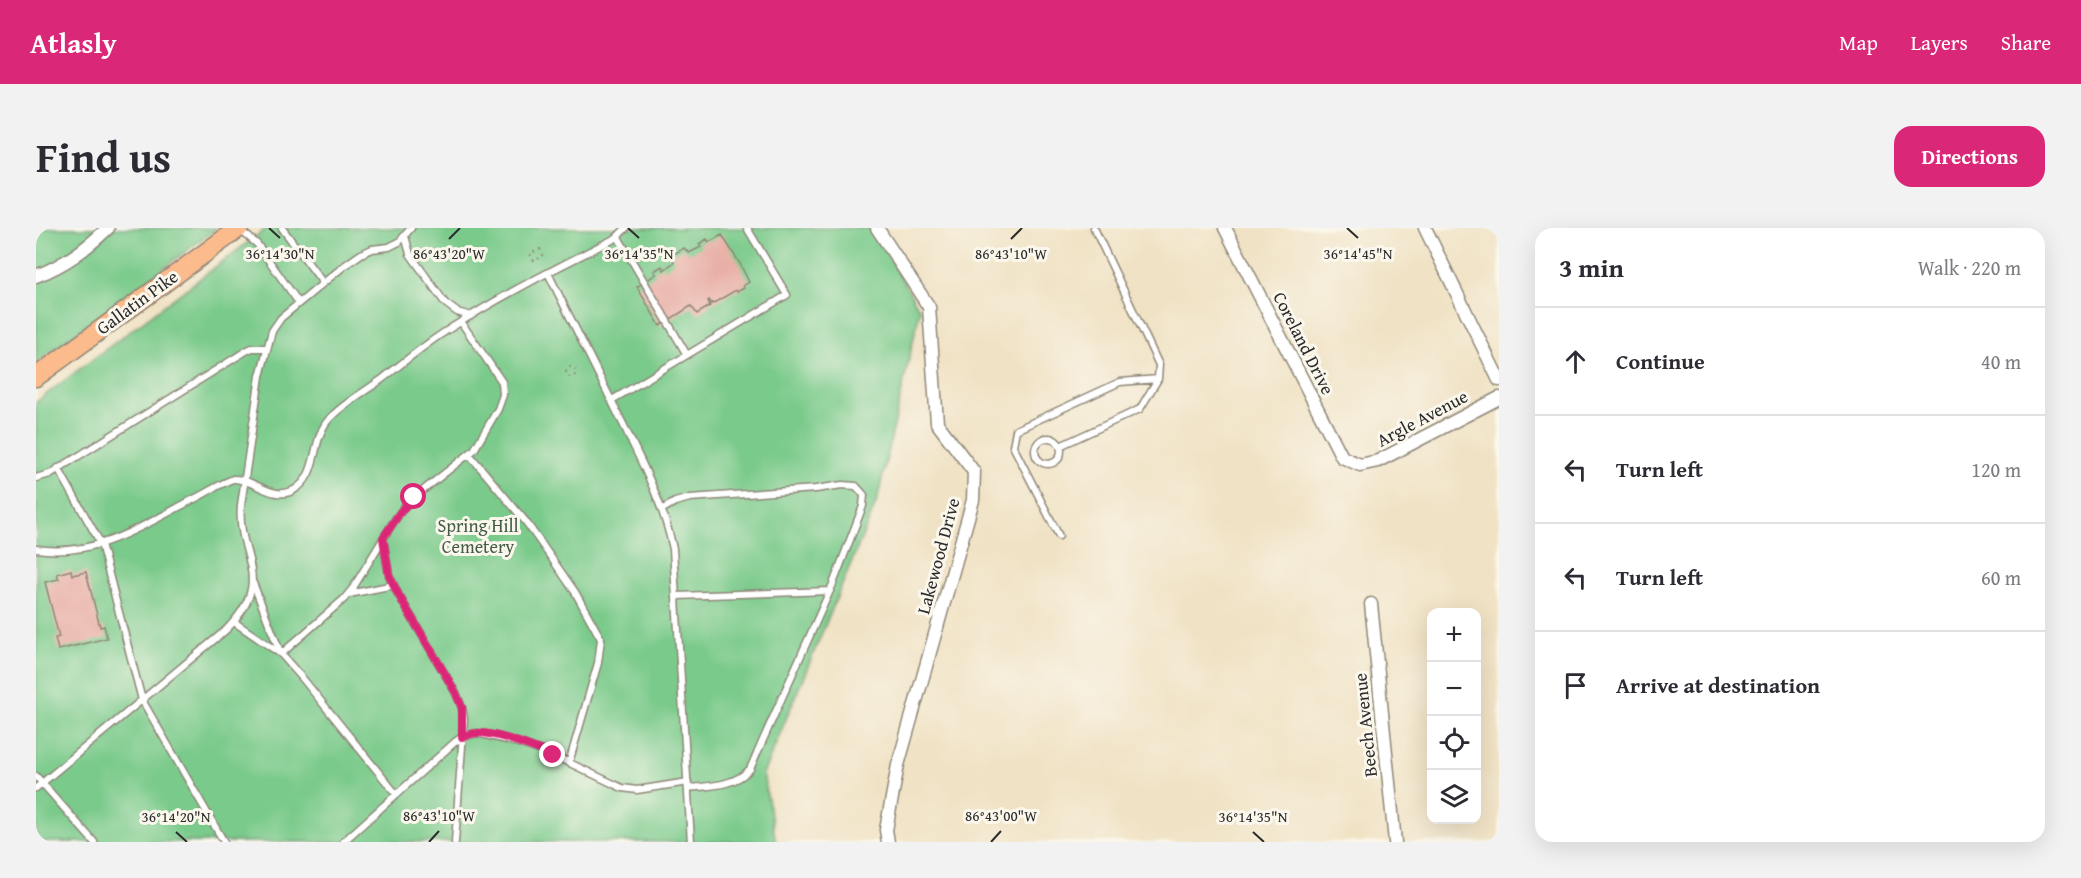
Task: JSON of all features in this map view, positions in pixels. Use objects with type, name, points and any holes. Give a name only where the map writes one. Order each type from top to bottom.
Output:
[{"type":"main road","name":"Gallatin Pike","points":[[36,376],[239,228]]},
{"type":"street","points":[[36,276],[72,259],[108,228]]},
{"type":"street","name":"Lakewood Drive","points":[[877,228],[929,308],[937,423],[974,471],[972,500],[898,765],[886,830],[888,842]]},
{"type":"street","name":"Coreland Drive","points":[[1226,228],[1342,457],[1360,465]]},
{"type":"street","points":[[1425,228],[1499,380]]},
{"type":"street","name":"Argle Avenue","points":[[1360,465],[1378,461],[1499,398]]},
{"type":"street","name":"Beech Avenue","points":[[1371,604],[1395,842]]},
{"type":"lane","points":[[239,228],[257,244],[299,303]]},
{"type":"lane","points":[[282,228],[323,283]]},
{"type":"lane","points":[[281,654],[252,579],[251,564],[241,521],[245,480],[266,348],[275,326],[323,283],[361,254],[372,249],[390,247],[399,242],[411,228]]},
{"type":"lane","points":[[36,549],[71,551],[101,544],[120,537],[229,481],[245,480],[280,494],[292,491],[302,484],[311,468],[318,438],[330,418],[422,348],[461,322],[618,237],[626,228]]},
{"type":"lane","points":[[612,400],[787,295],[747,228]]},
{"type":"lane","points":[[1060,446],[1140,409],[1158,379],[1159,365],[1094,228]]},
{"type":"lane","points":[[405,236],[410,254],[445,303],[457,312],[471,316]]},
{"type":"lane","points":[[618,237],[687,355]]},
{"type":"lane","points":[[548,273],[612,400],[663,509],[673,549],[692,842]]},
{"type":"lane","points":[[281,654],[349,594],[407,503],[470,454],[479,443],[498,409],[503,395],[503,386],[497,372],[461,322]]},
{"type":"lane","points":[[36,478],[44,477],[246,351],[252,348],[266,348]]},
{"type":"lane","points":[[1059,536],[1013,446],[1016,430],[1120,382],[1158,379]]},
{"type":"lane","points":[[1050,438],[1058,442],[1060,446],[1059,458],[1053,464],[1044,464],[1035,456],[1035,447],[1041,440],[1050,438]]},
{"type":"lane","points":[[470,454],[550,556],[575,592],[601,639],[598,663],[569,763]]},
{"type":"lane","points":[[1023,465],[1035,456]]},
{"type":"lane","points":[[58,468],[101,544],[142,700],[224,842]]},
{"type":"lane","points":[[343,842],[462,737],[477,733],[519,742],[622,789],[709,786],[735,781],[744,776],[750,769],[830,591],[865,500],[863,492],[856,486],[842,485],[690,498],[675,502],[663,509]]},
{"type":"lane","points":[[383,538],[389,575],[456,693],[462,708],[455,842]]},
{"type":"lane","points":[[38,785],[234,622],[245,607],[252,579]]},
{"type":"lane","points":[[349,594],[394,585]]},
{"type":"lane","points":[[676,596],[830,591]]},
{"type":"lane","points":[[234,622],[281,654],[396,794]]},
{"type":"lane","points":[[36,776],[38,785],[94,842]]},
{"type":"green space","points":[[36,228],[217,228],[36,363]]},
{"type":"green space","name":"Spring Hill Cemetery","points":[[267,228],[872,228],[920,310],[877,501],[763,774],[776,842],[36,842],[36,402]]},
{"type":"building","points":[[722,235],[749,282],[743,286],[744,288],[712,304],[709,300],[710,306],[697,314],[691,306],[660,326],[637,287],[656,274],[654,271],[662,266],[664,270],[674,262],[672,255],[684,248],[689,253],[701,247],[699,244],[707,239],[709,242]]},
{"type":"building","points":[[71,570],[72,575],[86,572],[100,627],[104,626],[107,638],[58,650],[55,638],[59,637],[45,582],[59,579],[57,574]]},
{"type":"route","points":[[414,497],[407,503],[383,538],[389,575],[456,693],[464,719],[462,737],[477,733],[492,735],[553,755]]}]
